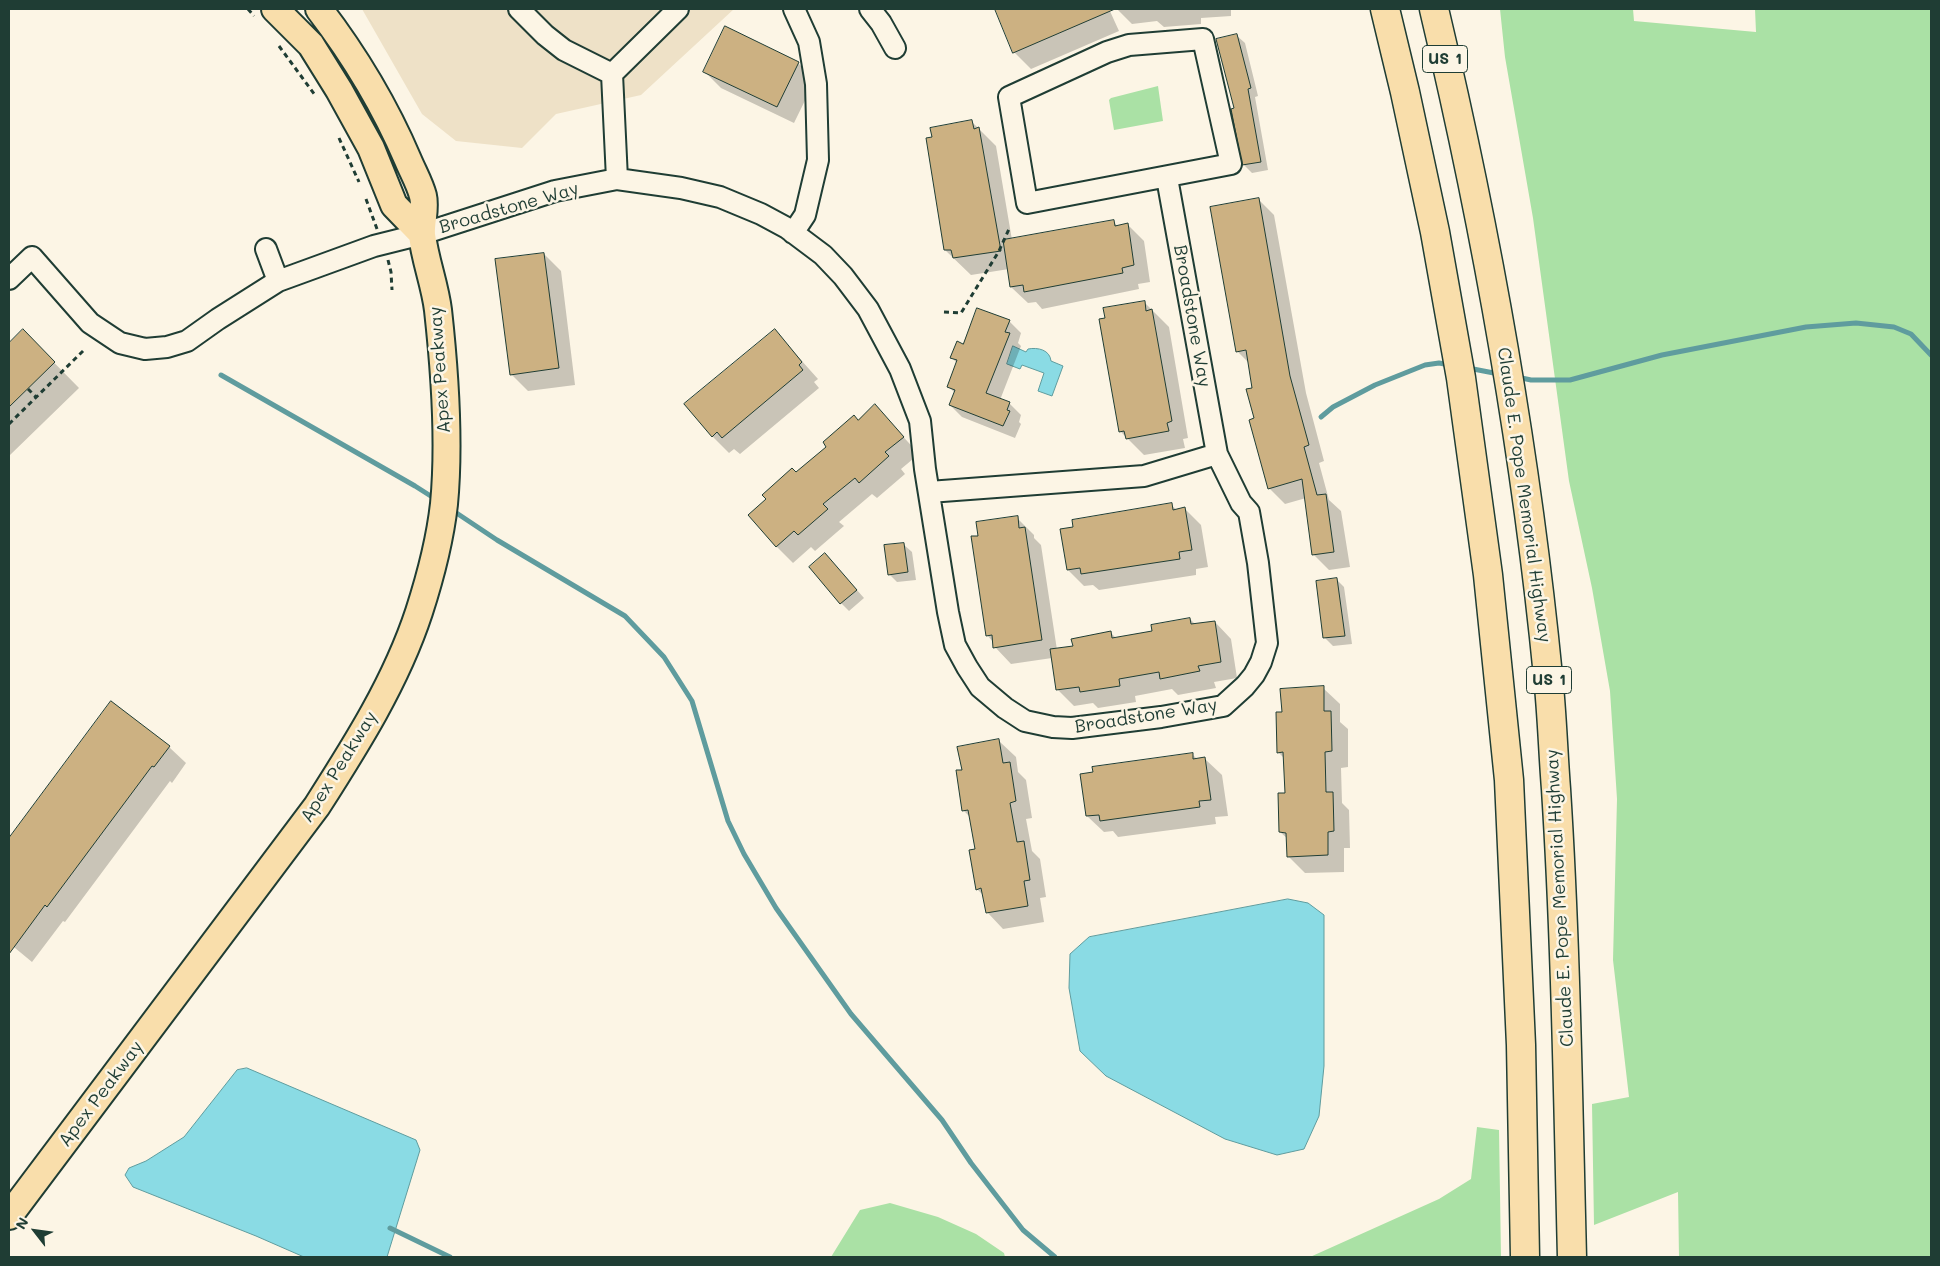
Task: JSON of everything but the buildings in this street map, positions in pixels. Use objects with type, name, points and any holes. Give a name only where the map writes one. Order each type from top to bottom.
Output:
[{"type":"highway","name":"US 1","points":[[1385,9],[1433,222],[1461,378],[1498,662],[1509,780],[1516,908],[1525,1257]]},
{"type":"highway","name":"Claude E. Pope Memorial Highway","points":[[1434,9],[1457,110],[1502,334],[1531,525],[1548,679],[1561,873],[1572,1257]]},
{"type":"main road","name":"Apex Peakway","points":[[9,1216],[317,806],[360,740],[393,675],[418,614],[432,565],[444,504],[446,456],[444,377],[438,308],[422,234],[423,197],[396,132],[378,96],[349,50],[319,9]]},
{"type":"main road","points":[[266,14],[311,45],[339,90],[370,148],[394,205],[422,234]]},
{"type":"street","points":[[519,9],[545,35],[564,50],[612,74]]},
{"type":"street","points":[[617,179],[612,74],[678,9]]},
{"type":"street","points":[[793,233],[805,215],[818,160],[816,84],[809,42],[794,9]]},
{"type":"street","points":[[870,9],[882,23],[895,48]]},
{"type":"street","points":[[1203,39],[1231,164],[1167,178],[1027,203],[1009,97],[1107,52],[1129,46],[1203,39]]},
{"type":"street","name":"Broadstone Way","points":[[9,279],[32,257],[90,323],[120,343],[145,348],[167,347],[187,341],[278,281],[374,246],[422,234],[556,191],[617,179],[681,188],[720,197],[761,214],[793,233],[824,255],[868,309],[900,369],[920,421],[929,492],[955,645],[980,687],[1005,708],[1025,721],[1053,727],[1072,728],[1162,717],[1223,706],[1246,686],[1254,675],[1261,662],[1267,643],[1250,512],[1241,503],[1217,454],[1167,178]]},
{"type":"street","points":[[266,249],[278,281]]},
{"type":"street","points":[[929,492],[1144,476],[1217,454]]},
{"type":"path","points":[[248,9],[266,14]]},
{"type":"path","points":[[274,40],[320,103]]},
{"type":"path","points":[[339,138],[360,183]]},
{"type":"path","points":[[364,192],[372,218]]},
{"type":"path","points":[[944,312],[961,313],[999,251],[1009,229]]},
{"type":"path","points":[[391,272],[392,290]]},
{"type":"path","points":[[9,424],[85,349]]},
{"type":"path","points":[[28,389],[36,397]]},
{"type":"shaded area","points":[[362,9],[734,9],[641,95],[556,114],[522,148],[456,141],[422,114]]},
{"type":"green space","points":[[1500,9],[1633,9],[1634,21],[1756,32],[1755,9],[1931,9],[1931,1257],[1679,1257],[1678,1192],[1594,1225],[1592,1104],[1629,1097],[1613,960],[1617,799],[1610,691],[1592,588],[1569,481],[1533,218],[1505,57]]},
{"type":"green space","points":[[1158,86],[1163,121],[1114,130],[1109,100],[1111,98]]},
{"type":"green space","points":[[1477,1127],[1499,1130],[1501,1257],[1310,1257],[1439,1199],[1471,1179]]},
{"type":"green space","points":[[890,1203],[938,1217],[976,1234],[1004,1253],[1005,1257],[831,1257],[860,1210]]},
{"type":"water","points":[[1013,346],[1026,352],[1032,348],[1043,350],[1048,354],[1051,361],[1063,366],[1052,396],[1038,391],[1044,373],[1022,365],[1020,369],[1007,364]]},
{"type":"water","points":[[1288,899],[1308,903],[1324,915],[1324,1066],[1319,1116],[1304,1149],[1277,1155],[1225,1139],[1106,1076],[1080,1051],[1069,988],[1070,954],[1089,937]]},
{"type":"water","points":[[247,1068],[416,1140],[420,1150],[387,1257],[304,1257],[133,1187],[125,1175],[129,1168],[146,1161],[184,1137],[237,1070]]},
{"type":"waterway","points":[[1517,377],[1531,380],[1570,380],[1662,355],[1806,327],[1856,323],[1894,327],[1911,334],[1931,355]]},
{"type":"waterway","points":[[1321,417],[1333,407],[1375,385],[1425,365],[1439,363],[1450,365]]},
{"type":"waterway","points":[[1468,368],[1499,374]]},
{"type":"waterway","points":[[221,375],[437,500]]},
{"type":"waterway","points":[[452,510],[497,540],[625,616],[664,657],[692,701],[728,821],[744,854],[776,908],[851,1014],[942,1120],[971,1163],[1023,1230],[1055,1257]]},
{"type":"waterway","points":[[390,1228],[450,1257]]}]
